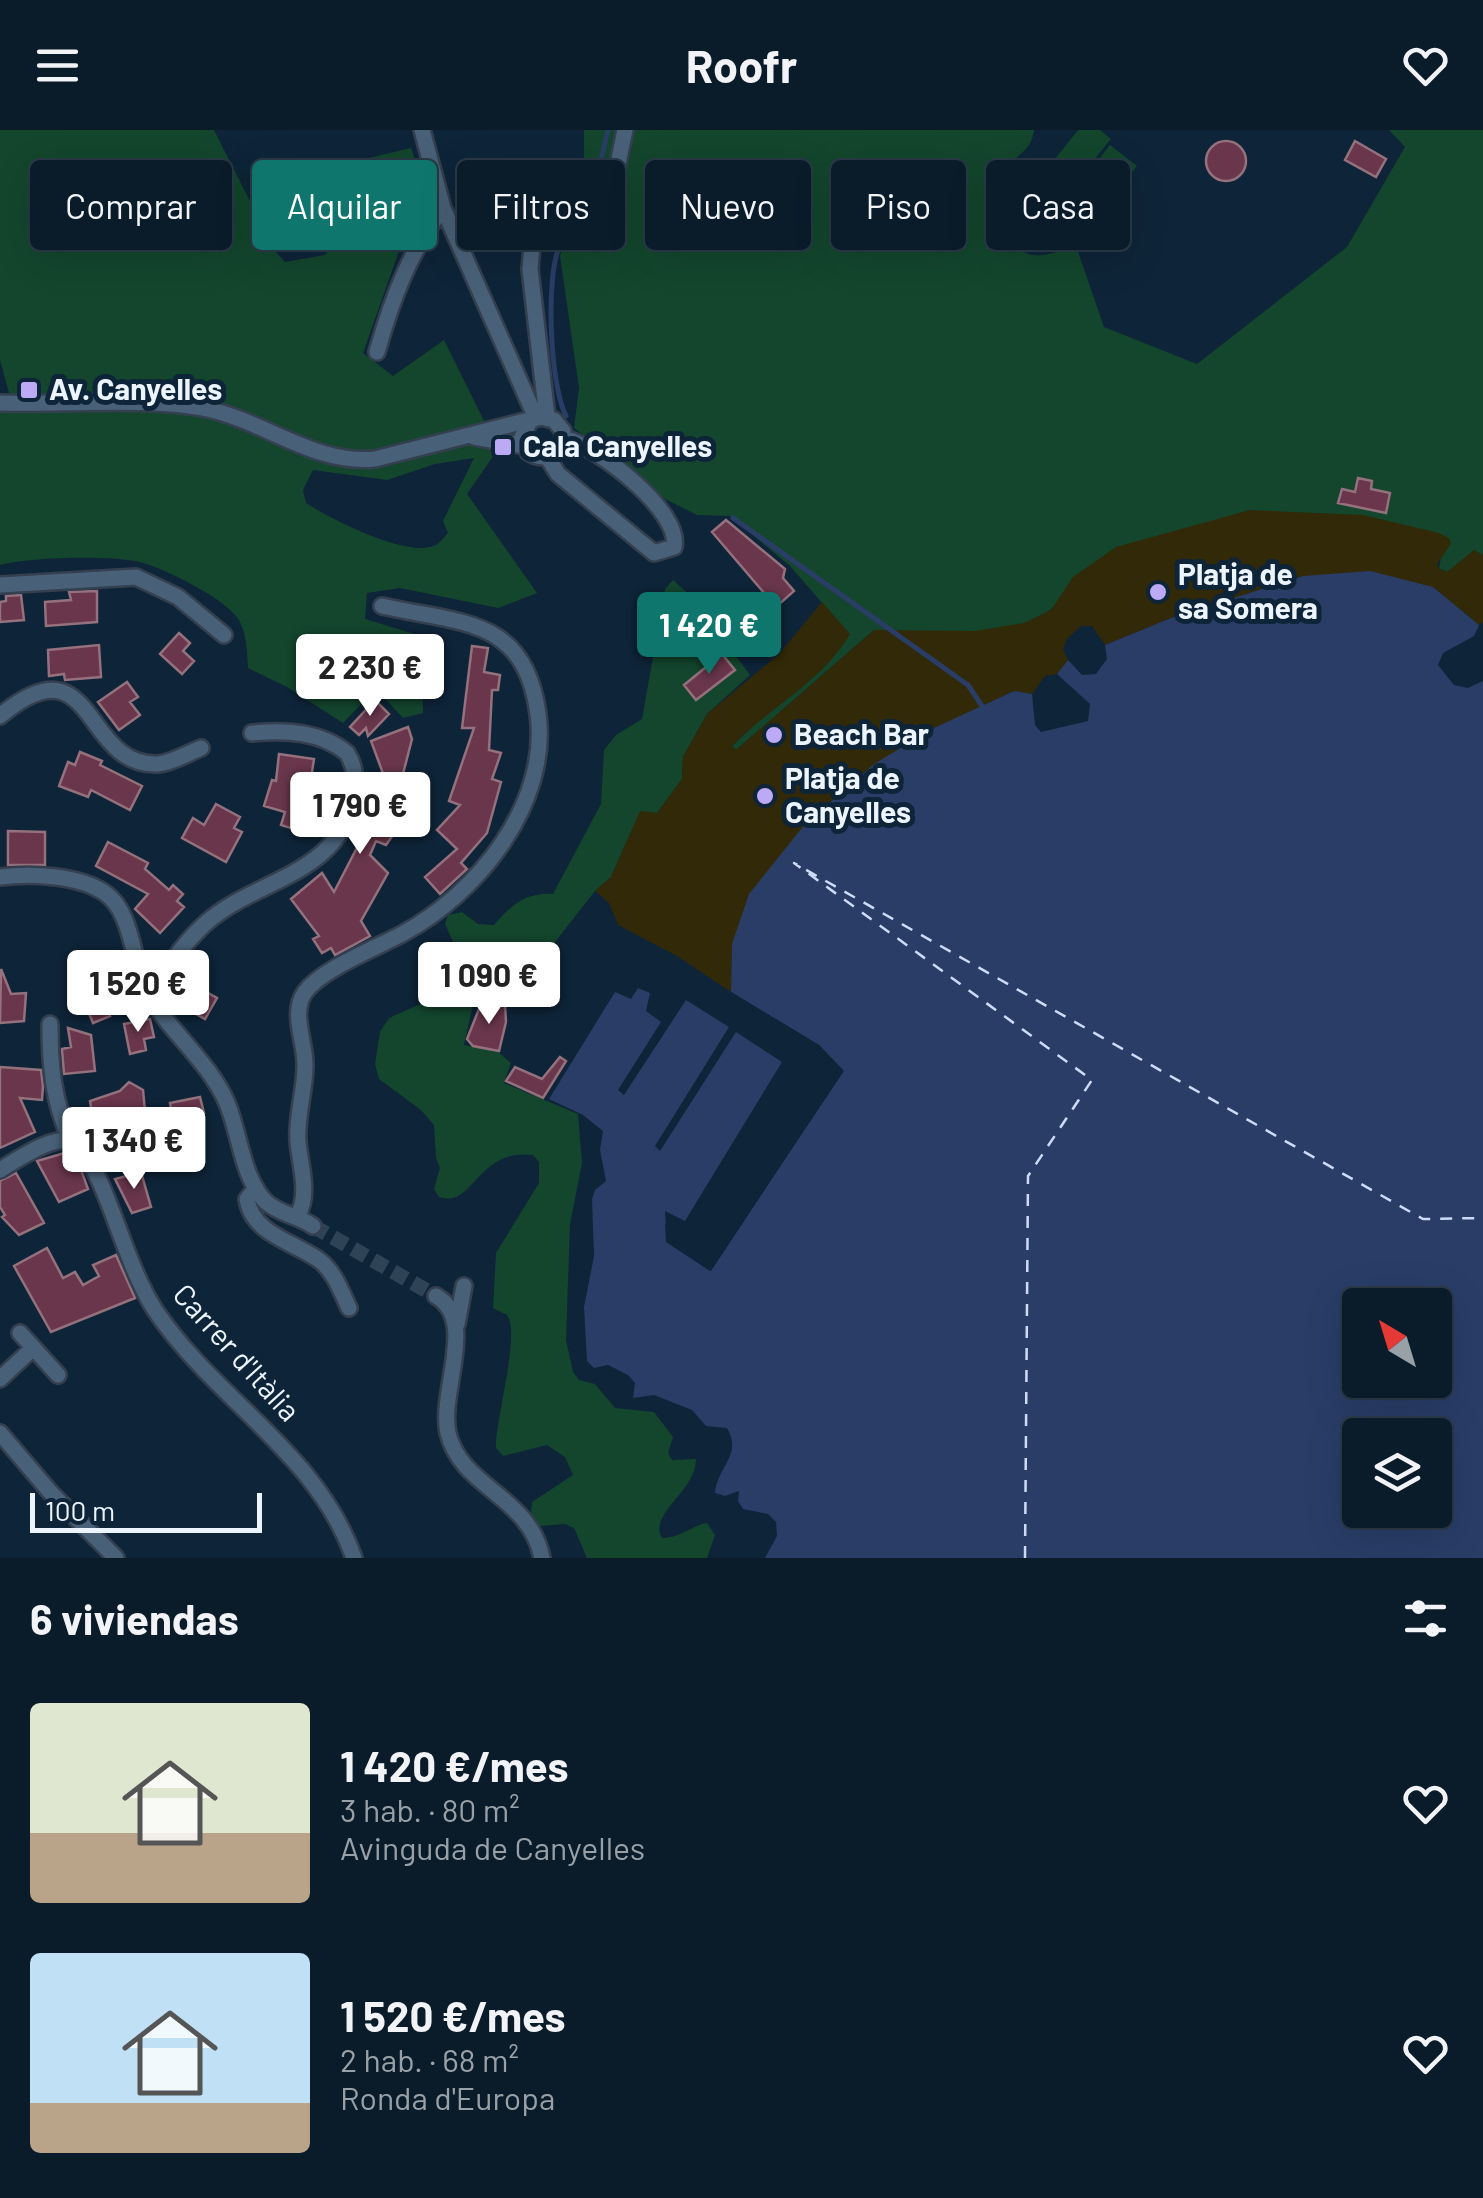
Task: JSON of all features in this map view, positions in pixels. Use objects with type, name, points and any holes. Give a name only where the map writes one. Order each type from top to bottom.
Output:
[{"type":"street","points":[[422,130],[442,208],[538,419]]},
{"type":"street","points":[[524,446],[522,437],[538,419],[532,245],[541,227],[604,190],[617,169],[625,130]]},
{"type":"street","points":[[377,352],[395,291],[420,239],[442,208]]},
{"type":"street","points":[[0,403],[200,408],[234,415],[351,462],[499,425],[538,419],[559,424],[564,438],[559,450],[548,458],[534,456],[524,446],[490,438],[459,437]]},
{"type":"street","points":[[548,458],[558,474],[654,553],[674,547],[673,529],[656,502],[590,448],[564,438]]},
{"type":"street","points":[[0,585],[136,577],[178,598],[224,635]]},
{"type":"street","points":[[298,1216],[305,1194],[297,1137],[306,1063],[299,1021],[301,1000],[316,982],[408,931],[485,867],[512,833],[539,747],[535,689],[512,646],[484,629],[382,606]]},
{"type":"street","points":[[0,716],[24,696],[54,689],[76,699],[120,748],[138,761],[160,764],[202,748]]},
{"type":"street","points":[[148,992],[207,922],[244,897],[316,862],[342,830],[349,814],[355,773],[347,753],[311,735],[286,730],[252,734]]},
{"type":"street","points":[[0,877],[57,879],[102,891],[116,904],[148,992],[226,1102],[256,1188],[274,1208],[314,1226]]},
{"type":"street","name":"Carrer d'Itàlia","points":[[50,1024],[52,1086],[70,1140],[78,1144],[92,1167],[157,1312],[302,1467],[333,1508],[354,1558]]},
{"type":"street","points":[[0,1170],[53,1142],[70,1140]]},
{"type":"street","points":[[256,1188],[247,1199],[250,1213],[272,1234],[324,1264],[349,1308]]},
{"type":"street","points":[[464,1286],[446,1394],[450,1439],[467,1468],[530,1524],[542,1558]]},
{"type":"street","points":[[436,1296],[451,1309],[457,1324]]},
{"type":"street","points":[[20,1333],[58,1375]]},
{"type":"street","points":[[0,1378],[33,1348]]},
{"type":"street","points":[[0,1433],[51,1493],[116,1558]]},
{"type":"green space","points":[[0,130],[214,130],[229,160],[30,160],[30,250],[232,250],[232,166],[252,205],[252,250],[274,250],[285,262],[325,255],[329,250],[400,250],[363,353],[393,376],[444,340],[498,449],[467,494],[537,593],[498,608],[400,588],[367,593],[365,619],[421,636],[423,713],[403,718],[376,689],[343,723],[287,687],[248,668],[244,634],[236,616],[218,600],[177,577],[140,562],[110,558],[0,565],[0,394],[9,393],[0,360]],"holes":[[[474,458],[443,521],[448,533],[438,544],[423,548],[389,542],[306,503],[303,490],[313,470],[387,480],[435,464]]]},
{"type":"green space","points":[[584,130],[1034,130],[1029,144],[1014,160],[986,160],[986,250],[1021,250],[1038,255],[1077,250],[1104,327],[1197,364],[1347,247],[1405,147],[1389,130],[1483,130],[1483,555],[1474,551],[1448,572],[1439,569],[1441,557],[1073,577],[1051,609],[1015,626],[967,632],[874,630],[736,750],[732,746],[849,634],[790,566],[730,516],[697,515],[665,499],[574,428],[579,388],[560,256],[562,250],[625,250],[625,160],[584,160]]},
{"type":"green space","points":[[1078,130],[1100,130],[1111,139],[1094,160],[1054,160]]},
{"type":"green space","points":[[1110,145],[1129,160],[1098,160]]},
{"type":"green space","points":[[411,148],[415,160],[360,160]]},
{"type":"green space","points":[[673,580],[694,599],[750,675],[707,714],[683,757],[682,779],[657,813],[640,812],[611,877],[595,891],[512,997],[473,1004],[464,1045],[497,1051],[511,1063],[504,1083],[578,1114],[582,1163],[570,1224],[566,1340],[573,1372],[579,1380],[595,1384],[615,1408],[654,1412],[673,1437],[668,1453],[672,1460],[696,1459],[689,1482],[661,1520],[662,1538],[707,1523],[715,1535],[707,1558],[587,1558],[574,1528],[565,1524],[539,1526],[531,1513],[532,1502],[573,1475],[565,1457],[547,1445],[503,1456],[496,1448],[511,1325],[507,1315],[493,1308],[496,1253],[539,1183],[539,1162],[533,1155],[499,1160],[460,1195],[439,1197],[434,1189],[440,1168],[434,1125],[421,1110],[379,1079],[375,1064],[380,1032],[389,1018],[425,1002],[466,970],[445,924],[448,915],[462,912],[478,924],[494,925],[520,901],[553,894],[601,804],[604,750],[616,735],[642,719],[665,589]]},
{"type":"sand","points":[[1250,510],[1363,515],[1439,533],[1449,538],[1451,544],[1437,564],[1439,569],[1447,572],[1474,550],[1483,555],[1483,622],[1479,625],[1433,587],[1303,576],[1171,618],[1105,645],[1092,626],[1081,626],[1067,639],[1063,649],[1068,660],[1057,674],[1045,676],[1032,694],[1014,691],[982,706],[732,944],[731,992],[677,956],[618,925],[609,903],[595,891],[611,877],[640,811],[657,813],[682,779],[683,757],[707,714],[779,654],[822,602],[850,634],[825,666],[732,746],[736,750],[874,630],[975,631],[1024,623],[1051,610],[1073,577],[1116,547]]},
{"type":"water","points":[[1370,571],[1433,587],[1479,625],[1474,636],[1443,653],[1438,665],[1454,685],[1468,688],[1483,681],[1483,1558],[765,1558],[777,1536],[776,1522],[768,1514],[743,1509],[738,1501],[739,1491],[725,1496],[715,1493],[731,1454],[727,1428],[706,1426],[692,1410],[654,1395],[633,1398],[635,1383],[628,1375],[608,1365],[594,1368],[587,1361],[584,1307],[594,1256],[592,1199],[595,1190],[606,1181],[600,1150],[603,1131],[583,1115],[549,1099],[615,992],[631,999],[638,988],[650,993],[646,1011],[661,1022],[618,1090],[624,1095],[686,1000],[729,1027],[655,1146],[660,1151],[736,1032],[782,1062],[685,1221],[665,1211],[667,1242],[711,1271],[843,1071],[819,1045],[731,992],[732,944],[749,894],[805,824],[874,764],[934,728],[1014,691],[1032,694],[1035,725],[1041,732],[1088,721],[1090,704],[1057,674],[1068,660],[1082,675],[1096,674],[1107,659],[1105,645],[1171,618],[1303,576]]},
{"type":"pier","points":[[726,989],[819,1045],[844,1071],[710,1271],[666,1242],[665,1224],[671,1227],[671,1239],[709,1264],[837,1072],[816,1049],[728,996]]},
{"type":"building","points":[[1226,141],[1240,147],[1246,161],[1240,175],[1226,181],[1212,175],[1206,161],[1212,147]]},
{"type":"building","points":[[1355,141],[1386,159],[1376,177],[1345,160]]},
{"type":"building","points":[[1358,478],[1372,481],[1371,489],[1390,493],[1386,513],[1338,503],[1342,489],[1355,492]]},
{"type":"building","points":[[726,520],[785,569],[783,578],[794,591],[776,607],[712,532]]},
{"type":"building","points":[[97,591],[97,622],[46,626],[45,602],[71,600],[69,592]]},
{"type":"building","points":[[21,595],[24,620],[0,622],[0,602],[6,601],[6,596]]},
{"type":"building","points":[[179,633],[190,643],[183,651],[194,661],[182,674],[160,654]]},
{"type":"building","points":[[99,645],[101,677],[65,680],[64,674],[49,676],[48,650]]},
{"type":"building","points":[[472,646],[488,648],[484,672],[500,675],[498,690],[492,690],[489,750],[501,753],[492,779],[501,782],[487,833],[461,863],[467,869],[440,894],[425,877],[457,849],[437,830],[460,805],[449,801],[474,728],[462,728]]},
{"type":"building","points":[[722,654],[735,670],[696,700],[684,685]]},
{"type":"building","points":[[127,682],[138,697],[130,702],[140,715],[119,730],[98,702]]},
{"type":"building","points":[[375,700],[389,714],[368,736],[366,728],[359,735],[350,727]]},
{"type":"building","points":[[408,727],[412,739],[403,774],[411,775],[409,795],[394,793],[384,819],[400,825],[386,845],[376,841],[370,855],[388,873],[361,921],[370,936],[335,955],[331,948],[322,953],[313,939],[319,936],[291,899],[322,873],[334,892],[363,836],[353,832],[368,800],[372,774],[384,776],[371,741]]},
{"type":"building","points":[[80,752],[142,786],[130,810],[91,790],[88,797],[59,786],[68,762],[75,765]]},
{"type":"building","points":[[279,754],[314,759],[309,792],[328,798],[316,836],[281,825],[285,812],[264,806],[272,780],[276,781]]},
{"type":"building","points":[[216,804],[240,817],[234,828],[242,832],[226,862],[182,838],[193,818],[204,825]]},
{"type":"building","points":[[8,831],[45,832],[45,865],[8,865]]},
{"type":"building","points":[[108,842],[148,863],[145,869],[169,890],[173,885],[183,894],[177,901],[184,907],[160,933],[135,909],[148,894],[96,866]]},
{"type":"building","points":[[1,969],[11,994],[26,993],[24,1021],[0,1023]]},
{"type":"building","points":[[194,985],[217,998],[205,1019],[182,1006]]},
{"type":"building","points":[[98,987],[110,1016],[93,1023],[81,994]]},
{"type":"building","points":[[505,1003],[506,1022],[499,1051],[473,1046],[467,1039],[481,1004]]},
{"type":"building","points":[[150,1019],[154,1037],[144,1039],[146,1050],[130,1054],[124,1024]]},
{"type":"building","points":[[68,1028],[91,1035],[95,1071],[64,1074],[62,1049],[71,1047]]},
{"type":"building","points":[[560,1057],[566,1061],[543,1098],[506,1081],[515,1067],[542,1079]]},
{"type":"building","points":[[0,1067],[41,1070],[43,1086],[42,1100],[20,1098],[35,1132],[0,1148]]},
{"type":"building","points":[[129,1082],[143,1090],[145,1111],[94,1124],[90,1101],[120,1091]]},
{"type":"building","points":[[200,1097],[204,1113],[196,1114],[198,1124],[175,1128],[170,1103]]},
{"type":"building","points":[[68,1152],[80,1167],[88,1189],[59,1202],[37,1161]]},
{"type":"building","points":[[141,1172],[151,1207],[132,1213],[115,1179]]},
{"type":"building","points":[[16,1173],[44,1223],[19,1235],[2,1217],[5,1215],[0,1207],[0,1181]]},
{"type":"building","points":[[47,1248],[63,1278],[75,1272],[83,1285],[99,1276],[93,1265],[116,1255],[135,1298],[51,1332],[14,1266]]},
{"type":"waterway","points":[[601,160],[608,130]]},
{"type":"waterway","points":[[558,250],[552,280],[553,356],[566,416]]},
{"type":"waterway","points":[[733,518],[968,685],[982,706]]},
{"type":"ferry route","points":[[1025,1558],[1028,1176],[1092,1080],[794,863],[1423,1219],[1483,1218]]},
{"type":"tunnel","points":[[313,1226],[436,1296]]},
{"type":"place","name":"Av. Canyelles","points":[[29,390]]},
{"type":"place","name":"Cala Canyelles","points":[[503,447]]},
{"type":"place","name":"Platja de sa Somera","points":[[1158,592]]},
{"type":"place","name":"Beach Bar","points":[[774,735]]},
{"type":"place","name":"Platja de Canyelles","points":[[765,796]]}]
